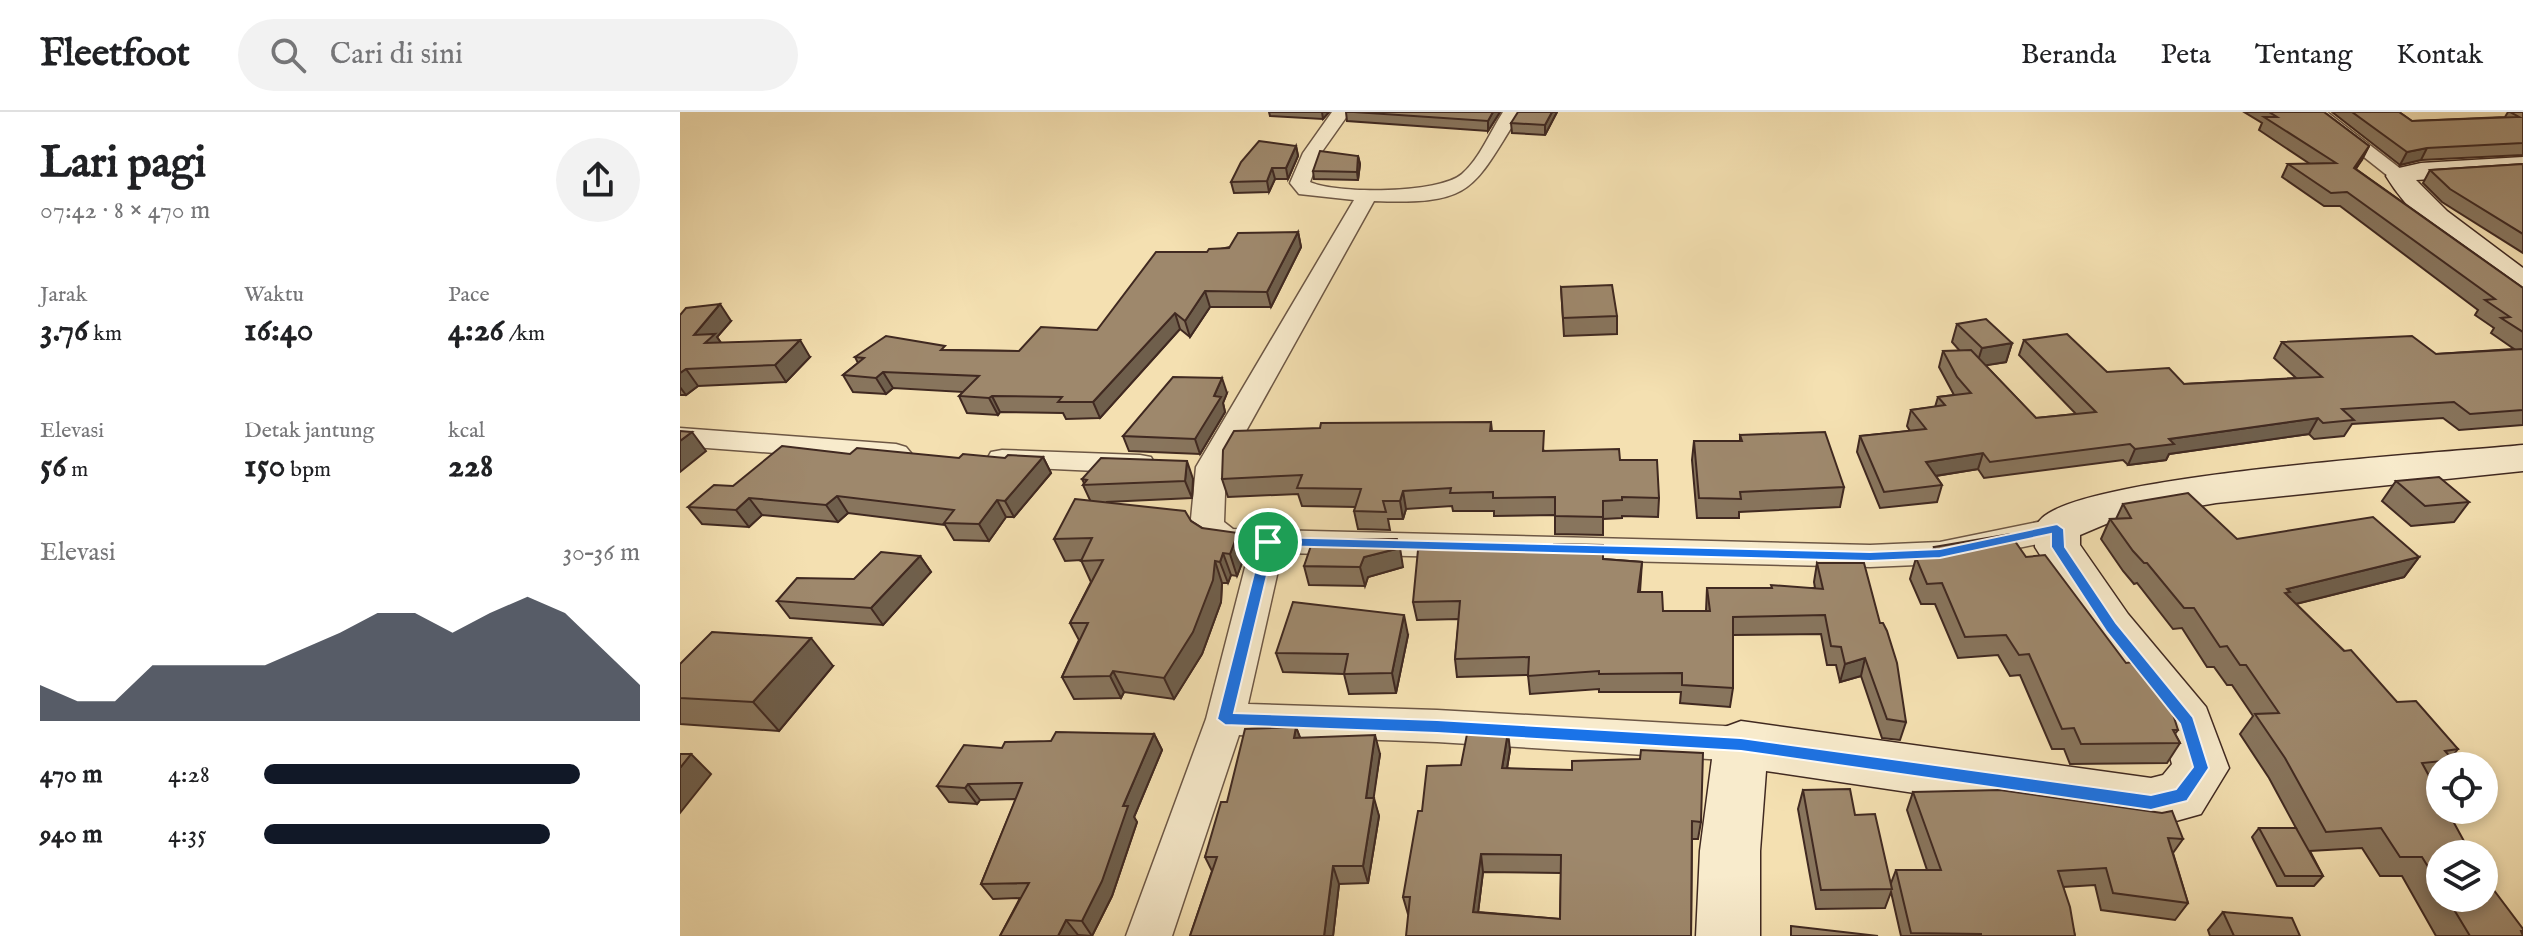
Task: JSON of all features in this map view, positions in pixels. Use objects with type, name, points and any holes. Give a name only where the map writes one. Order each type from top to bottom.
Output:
[{"type":"street","points":[[1341,112],[1312,153],[1300,183],[1306,190],[1422,195],[1454,189],[1468,180],[1512,112]]},
{"type":"street","points":[[2316,112],[2400,176],[2404,186],[2439,217],[2523,283]]},
{"type":"street","points":[[2400,176],[2421,171],[2523,165]]},
{"type":"street","points":[[1367,195],[1211,467],[1213,486],[1206,510],[1208,527],[1226,540],[1870,556],[1940,553],[2057,529],[2076,516],[2121,505],[2217,489],[2523,458]]},
{"type":"street","points":[[680,437],[930,456]]},
{"type":"street","points":[[977,458],[1211,467]]},
{"type":"street","points":[[1225,719],[1437,726],[1741,744],[2151,803],[2181,796],[2201,768],[2187,722],[2111,627],[2058,547],[2057,529]]},
{"type":"street","points":[[1149,936],[1225,719],[1268,542]]},
{"type":"street","points":[[1728,936],[1730,851],[1741,744]]},
{"type":"building","points":[[1354,112],[1493,112],[1488,121]]},
{"type":"building","points":[[1518,112],[1552,112],[1545,125],[1511,123]]},
{"type":"building","points":[[2269,112],[2324,112],[2369,146],[2354,168],[2523,288],[2523,332],[2501,318],[2510,317],[2485,300],[2495,299],[2347,192],[2331,193],[2288,164],[2336,163],[2264,117],[2277,117]]},
{"type":"building","points":[[2352,112],[2399,112],[2412,121],[2519,117],[2510,112],[2523,112],[2523,143],[2427,148],[2407,152]]},
{"type":"building","points":[[1259,141],[1296,146],[1286,168],[1272,168],[1267,181],[1231,182],[1241,162]]},
{"type":"building","points":[[1320,151],[1358,156],[1357,172],[1313,171]]},
{"type":"building","points":[[2523,164],[2523,234],[2450,189],[2430,170]]},
{"type":"building","points":[[1298,232],[1267,292],[1205,291],[1185,321],[1175,313],[1093,402],[1058,402],[1062,397],[959,396],[979,376],[883,372],[876,378],[843,375],[864,358],[855,357],[886,336],[945,346],[941,350],[1019,351],[1041,327],[1097,330],[1156,252],[1207,252],[1209,249],[1229,248],[1238,233]]},
{"type":"building","points":[[1612,285],[1617,316],[1563,318],[1561,287]]},
{"type":"building","points":[[720,304],[694,335],[715,334],[705,343],[800,340],[775,365],[686,369],[680,373],[680,315],[686,308]]},
{"type":"building","points":[[1986,319],[2012,343],[1982,348],[1957,324]]},
{"type":"building","points":[[2067,334],[2107,372],[2169,368],[2184,384],[2322,377],[2282,342],[2412,336],[2436,354],[2523,349],[2523,410],[2470,414],[2454,402],[2342,409],[2354,420],[2323,423],[2318,418],[2169,439],[2174,444],[2135,449],[2130,444],[1990,462],[1983,453],[1926,462],[1942,485],[1884,492],[1860,436],[1926,429],[1911,410],[1945,405],[1938,397],[1971,393],[1957,377],[1943,351],[1971,350],[2036,418],[2096,412],[2024,340]]},
{"type":"building","points":[[1173,377],[1222,378],[1214,396],[1221,397],[1195,439],[1123,436]]},
{"type":"building","points":[[1491,422],[1490,431],[1544,431],[1543,451],[1619,449],[1620,460],[1657,460],[1659,498],[1622,497],[1622,500],[1603,501],[1603,517],[1555,516],[1555,497],[1493,498],[1493,492],[1450,493],[1451,488],[1403,491],[1400,501],[1383,501],[1386,512],[1354,511],[1361,489],[1297,488],[1302,475],[1222,479],[1223,450],[1234,431],[1320,428],[1321,423]]},
{"type":"building","points":[[680,431],[692,432],[680,441]]},
{"type":"building","points":[[1825,432],[1844,487],[1740,492],[1741,499],[1699,498],[1694,441],[1742,441],[1740,435]]},
{"type":"building","points":[[782,446],[850,454],[857,448],[959,458],[963,454],[1005,458],[1008,455],[1043,457],[1005,501],[997,500],[979,524],[944,523],[954,510],[837,496],[826,505],[749,498],[736,510],[688,507],[714,485],[733,486]]},
{"type":"building","points":[[1101,458],[1187,461],[1185,481],[1083,485],[1087,480],[1082,479]]},
{"type":"building","points":[[2439,477],[2469,502],[2425,506],[2396,481]]},
{"type":"building","points":[[2188,493],[2237,539],[2373,517],[2419,557],[2287,589],[2290,592],[2285,593],[2344,651],[2351,650],[2397,702],[2416,701],[2458,749],[2426,752],[2426,763],[2422,763],[2426,770],[2426,824],[2455,824],[2463,840],[2426,840],[2426,863],[2422,857],[2400,857],[2381,828],[2326,832],[2285,758],[2255,714],[2279,713],[2246,665],[2240,665],[2227,646],[2220,647],[2194,608],[2184,608],[2147,563],[2133,551],[2110,519],[2131,518],[2123,504]]},
{"type":"building","points":[[1075,499],[1185,511],[1191,521],[1202,528],[1238,533],[1230,554],[1223,553],[1220,562],[1215,561],[1213,580],[1193,632],[1164,678],[1113,671],[1110,676],[1062,677],[1088,623],[1070,623],[1103,560],[1081,561],[1092,538],[1054,539]]},
{"type":"building","points":[[2010,534],[2026,557],[2045,555],[2126,663],[2134,662],[2172,711],[2178,730],[2173,730],[2180,743],[2081,744],[2074,728],[2062,729],[2029,654],[2019,655],[2006,635],[1965,637],[1942,583],[1927,584],[1916,558],[1940,557],[1934,547]]},
{"type":"building","points":[[1397,539],[1400,548],[1364,557],[1360,567],[1304,566],[1313,540]]},
{"type":"building","points":[[1554,544],[1603,545],[1603,559],[1642,562],[1638,592],[1662,592],[1663,611],[1710,611],[1707,588],[1772,588],[1771,585],[1823,589],[1817,563],[1864,563],[1880,623],[1887,631],[1897,663],[1906,722],[1887,719],[1865,658],[1845,664],[1841,647],[1831,646],[1825,615],[1733,617],[1733,688],[1682,685],[1682,673],[1599,674],[1599,671],[1528,676],[1529,657],[1455,659],[1460,601],[1413,602],[1418,550],[1554,547]]},
{"type":"building","points":[[881,552],[920,556],[871,608],[777,601],[797,578],[854,579]]},
{"type":"building","points":[[1293,602],[1404,615],[1392,673],[1344,674],[1348,654],[1276,653]]},
{"type":"building","points":[[712,632],[811,638],[753,702],[680,698],[680,664]]},
{"type":"building","points":[[1296,727],[1294,738],[1375,735],[1366,798],[1374,798],[1363,866],[1333,866],[1324,936],[1190,936],[1217,857],[1205,857],[1221,802],[1227,802],[1245,729]]},
{"type":"building","points":[[1468,729],[1508,732],[1502,768],[1572,770],[1572,761],[1640,759],[1641,750],[1703,753],[1701,822],[1692,821],[1691,936],[1406,936],[1410,897],[1403,897],[1418,811],[1422,811],[1427,766],[1461,765]],"holes":[[[1481,854],[1561,855],[1560,919],[1473,912]]]},
{"type":"building","points":[[1056,732],[1154,734],[1123,806],[1128,806],[1102,881],[1082,921],[1066,920],[1058,936],[1000,936],[1029,883],[981,884],[1022,783],[968,784],[965,788],[937,786],[964,745],[1002,748],[1005,742],[1051,741]]},
{"type":"building","points":[[680,754],[691,754],[680,768]]},
{"type":"building","points":[[1850,789],[1855,815],[1875,814],[1892,889],[1821,890],[1803,790]]},
{"type":"building","points":[[2000,790],[2162,813],[2172,811],[2183,839],[2168,838],[2188,903],[2113,893],[2106,868],[2058,871],[2070,907],[2075,936],[1911,933],[1896,870],[1941,870],[1913,792]]},
{"type":"building","points":[[2259,828],[2296,828],[2323,876],[2285,876]]},
{"type":"building","points":[[2498,896],[2523,929],[2523,936],[2470,936],[2455,912],[2498,912]]},
{"type":"building","points":[[2223,912],[2292,918],[2300,936],[2234,936]]},
{"type":"building","points":[[1791,926],[1878,936],[1791,936]]},
{"type":"route","points":[[2057,529],[2058,547],[2111,627],[2187,722],[2201,768],[2181,796],[2151,803],[1741,744],[1437,726],[1225,719],[1268,542],[1870,556],[1940,553],[2057,529]]}]
